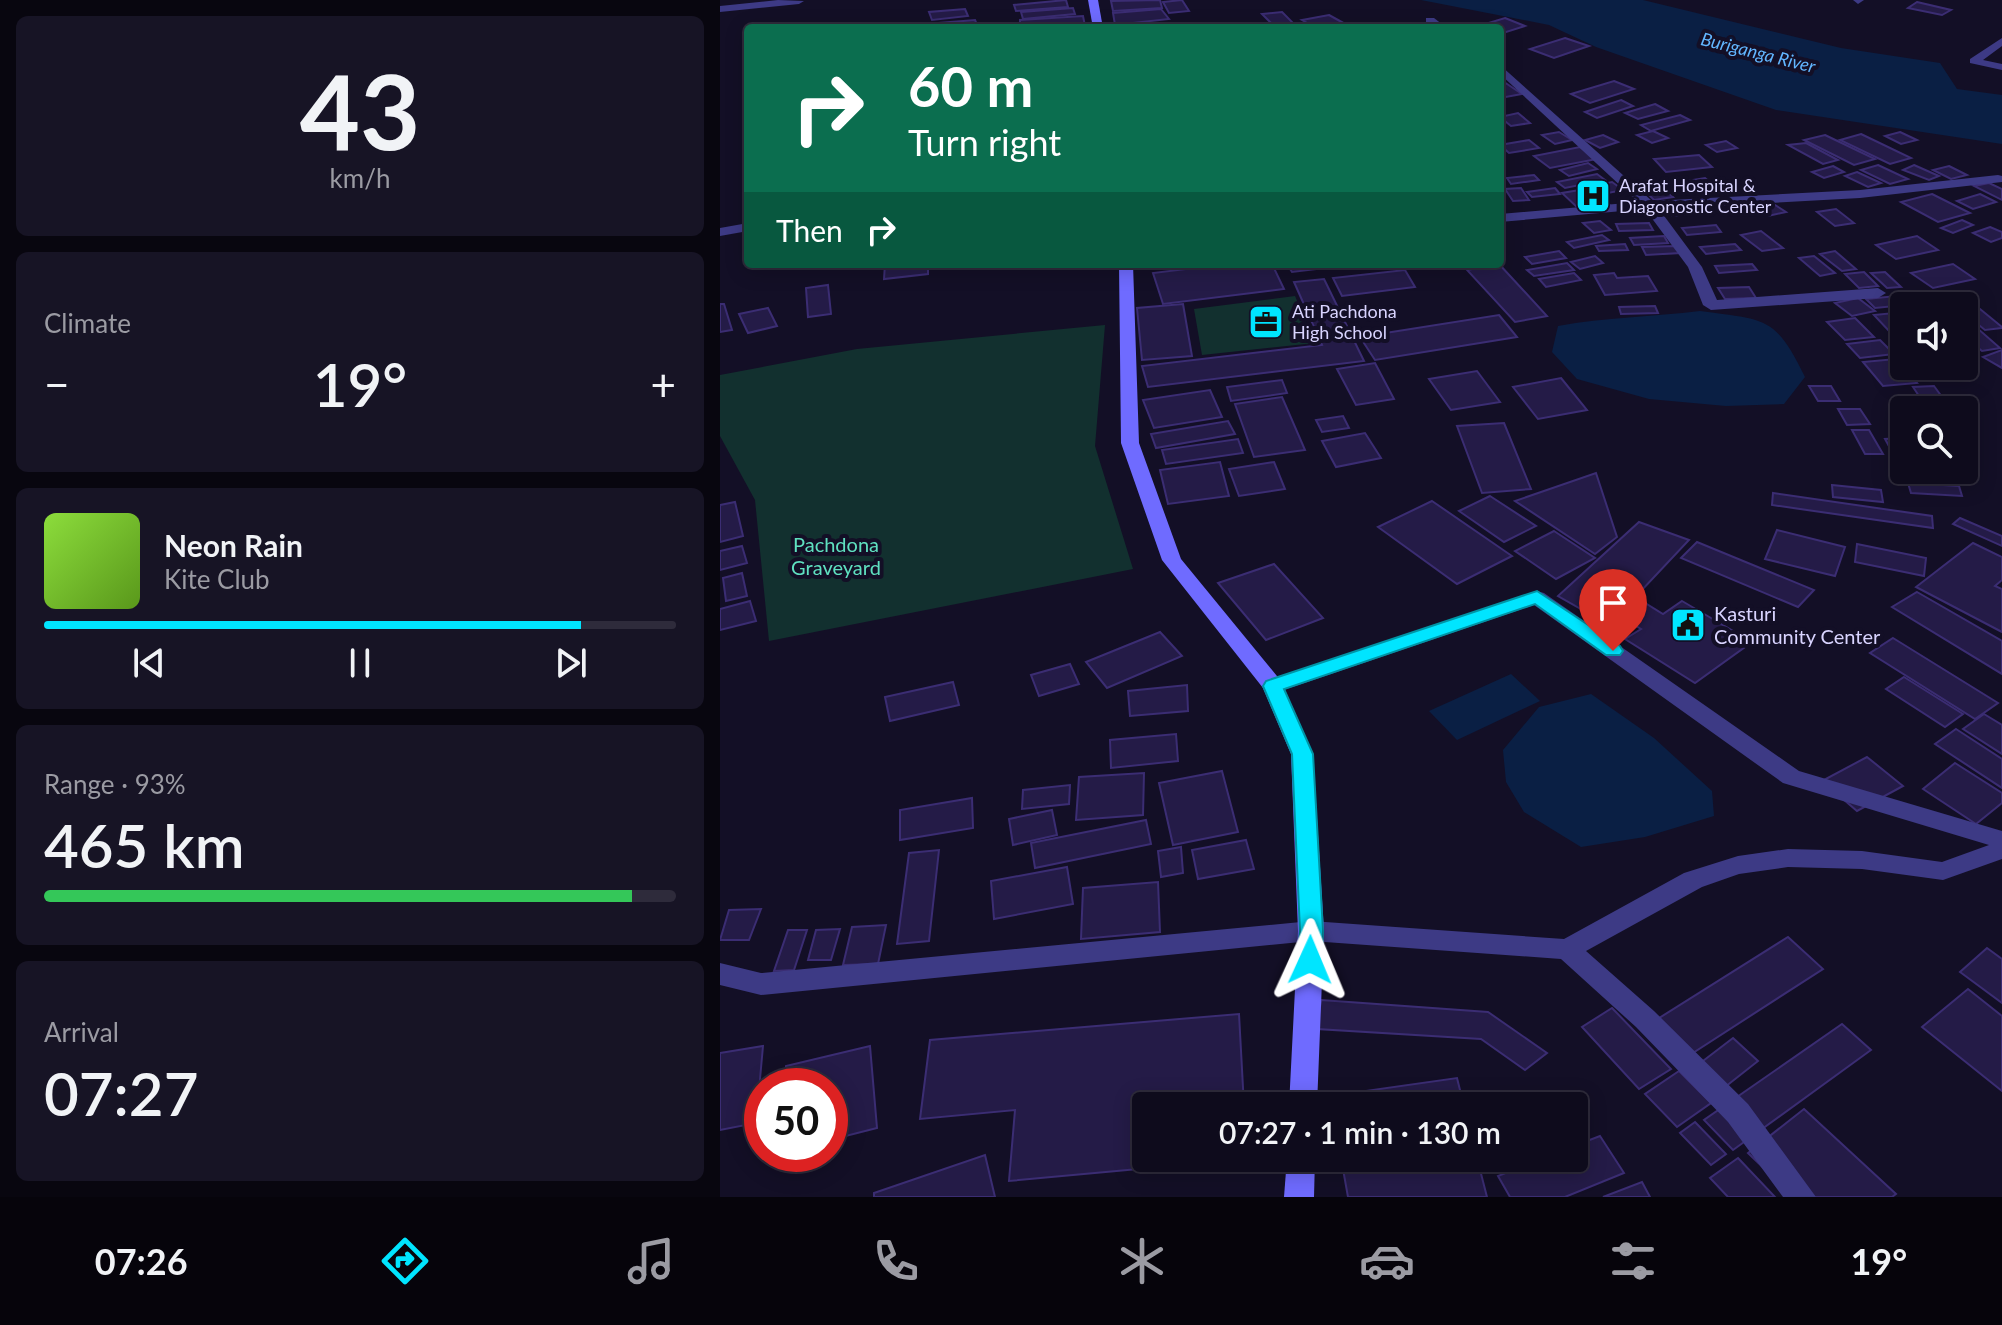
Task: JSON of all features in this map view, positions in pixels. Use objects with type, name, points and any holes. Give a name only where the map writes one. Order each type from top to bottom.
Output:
[{"type":"main road","points":[[1093,0],[1097,24]]},
{"type":"main road","points":[[1126,268],[1130,443],[1172,560],[1273,686],[1302,754],[1311,931],[1304,1092]]},
{"type":"main road","points":[[1299,1197],[1300,1172]]},
{"type":"street","points":[[720,9],[799,1]]},
{"type":"street","points":[[1430,20],[1436,24]]},
{"type":"street","points":[[2002,41],[1974,61],[2002,67]]},
{"type":"street","points":[[1504,72],[1649,205],[1695,267],[1711,305],[1878,293]]},
{"type":"street","points":[[1504,218],[1649,205],[1860,194],[1998,179]]},
{"type":"street","points":[[720,232],[744,228]]},
{"type":"street","points":[[1273,686],[1537,597],[1791,777],[2002,840]]},
{"type":"street","points":[[720,974],[761,984],[1311,931],[1567,949],[1693,880],[1738,865],[1788,858],[1862,860],[1943,871],[2002,850]]},
{"type":"street","points":[[1567,949],[1645,1019],[1738,1113],[1801,1197]]},
{"type":"green space","points":[[1295,296],[1315,343],[1202,355],[1194,309]]},
{"type":"green space","name":"Pachdona Graveyard","points":[[1105,325],[1095,446],[1133,569],[769,641],[755,500],[720,436],[720,375],[857,349]]},
{"type":"water","name":"Buriganga River","points":[[1421,0],[1643,0],[1841,48],[1940,63],[1957,89],[2002,95],[2002,144],[1776,110],[1596,47],[1549,25]]},
{"type":"water","points":[[1700,311],[1754,319],[1776,331],[1805,377],[1784,404],[1726,406],[1649,399],[1577,379],[1552,352],[1558,326]]},
{"type":"water","points":[[1511,674],[1540,701],[1457,740],[1429,711]]},
{"type":"water","points":[[1591,694],[1654,738],[1712,791],[1714,816],[1645,837],[1581,847],[1524,812],[1506,782],[1503,750],[1539,707]]},
{"type":"building","points":[[1066,0],[1068,7],[1016,11],[1014,5]]},
{"type":"building","points":[[1160,0],[1162,8],[1113,11],[1111,1]]},
{"type":"building","points":[[1182,0],[1189,11],[1169,13],[1163,2]]},
{"type":"building","points":[[1917,2],[1951,10],[1942,15],[1908,8]]},
{"type":"building","points":[[1073,8],[1075,14],[1023,19],[1021,12]]},
{"type":"building","points":[[965,9],[968,16],[932,20],[929,12]]},
{"type":"building","points":[[1161,9],[1169,19],[1115,24],[1113,13]]},
{"type":"building","points":[[1282,12],[1294,24],[1272,24],[1262,14]]},
{"type":"building","points":[[1329,15],[1345,24],[1309,24],[1302,20]]},
{"type":"building","points":[[1083,16],[1085,24],[1020,24],[1020,20]]},
{"type":"building","points":[[1505,18],[1525,26],[1504,33],[1504,24],[1485,24]]},
{"type":"building","points":[[975,20],[977,24],[939,24]]},
{"type":"building","points":[[1565,38],[1589,46],[1554,58],[1530,49]]},
{"type":"building","points":[[1614,81],[1634,89],[1590,103],[1571,94]]},
{"type":"building","points":[[1504,82],[1522,94],[1504,97]]},
{"type":"building","points":[[1621,100],[1633,106],[1597,118],[1585,112]]},
{"type":"building","points":[[1655,104],[1668,111],[1638,119],[1625,113]]},
{"type":"building","points":[[1518,113],[1530,123],[1511,126],[1504,120],[1504,116]]},
{"type":"building","points":[[1680,115],[1690,120],[1651,131],[1641,125]]},
{"type":"building","points":[[1653,131],[1668,138],[1652,143],[1637,135]]},
{"type":"building","points":[[1559,132],[1572,140],[1555,144],[1542,135]]},
{"type":"building","points":[[1900,132],[1917,140],[1901,144],[1885,136]]},
{"type":"building","points":[[1861,134],[1911,158],[1890,164],[1840,140]]},
{"type":"building","points":[[1603,135],[1618,142],[1600,148],[1585,140]]},
{"type":"building","points":[[1825,135],[1875,159],[1854,165],[1804,140]]},
{"type":"building","points":[[1529,140],[1539,148],[1509,153],[1504,144]]},
{"type":"building","points":[[1726,141],[1737,148],[1717,152],[1706,145]]},
{"type":"building","points":[[1806,143],[1838,160],[1823,164],[1788,145]]},
{"type":"building","points":[[1580,147],[1597,159],[1550,168],[1534,156]]},
{"type":"building","points":[[1699,155],[1712,167],[1666,172],[1654,159]]},
{"type":"building","points":[[1588,163],[1597,169],[1569,176],[1560,170]]},
{"type":"building","points":[[1878,165],[1908,179],[1890,184],[1861,170]]},
{"type":"building","points":[[1914,165],[1939,176],[1929,180],[1903,170]]},
{"type":"building","points":[[1833,166],[1844,172],[1824,178],[1812,172]]},
{"type":"building","points":[[1949,166],[1967,175],[1951,179],[1933,170]]},
{"type":"building","points":[[1857,172],[1881,183],[1868,187],[1845,176]]},
{"type":"building","points":[[1597,174],[1605,180],[1565,188],[1557,182]]},
{"type":"building","points":[[1534,175],[1539,180],[1511,184],[1507,178]]},
{"type":"building","points":[[1705,178],[1711,183],[1680,188],[1675,183]]},
{"type":"building","points":[[1612,182],[1623,190],[1603,194],[1592,186]]},
{"type":"building","points":[[1989,183],[2002,189],[2002,200],[1974,186]]},
{"type":"building","points":[[1661,186],[1673,197],[1654,200],[1643,189]]},
{"type":"building","points":[[1521,188],[1529,200],[1513,201],[1505,189]]},
{"type":"building","points":[[1555,188],[1560,194],[1532,197],[1527,192]]},
{"type":"building","points":[[1591,188],[1610,205],[1580,210],[1562,193]]},
{"type":"building","points":[[1932,194],[1970,213],[1938,222],[1901,202]]},
{"type":"building","points":[[1980,194],[1996,202],[1973,209],[1957,201]]},
{"type":"building","points":[[1772,203],[1786,212],[1768,216],[1754,207]]},
{"type":"building","points":[[1703,206],[1709,213],[1672,216],[1666,209]]},
{"type":"building","points":[[1836,209],[1854,223],[1835,226],[1817,212]]},
{"type":"building","points":[[1962,220],[1973,225],[1953,233],[1941,228]]},
{"type":"building","points":[[1600,221],[1611,230],[1594,233],[1583,223]]},
{"type":"building","points":[[1649,223],[1653,230],[1619,231],[1616,224]]},
{"type":"building","points":[[1716,225],[1721,232],[1687,235],[1682,228]]},
{"type":"building","points":[[1990,227],[2002,232],[2002,238],[1991,242],[1973,233]]},
{"type":"building","points":[[1761,231],[1783,248],[1762,251],[1741,235]]},
{"type":"building","points":[[1602,235],[1609,240],[1574,248],[1567,242]]},
{"type":"building","points":[[1664,236],[1668,243],[1634,245],[1630,238]]},
{"type":"building","points":[[1917,236],[1938,250],[1896,259],[1876,245]]},
{"type":"building","points":[[1625,244],[1628,250],[1599,251],[1596,246]]},
{"type":"building","points":[[1735,244],[1741,250],[1706,254],[1700,247]]},
{"type":"building","points":[[1676,246],[1680,253],[1646,255],[1642,247]]},
{"type":"building","points":[[1559,251],[1566,258],[1532,264],[1525,257]]},
{"type":"building","points":[[1835,251],[1856,269],[1842,271],[1820,254]]},
{"type":"building","points":[[1595,256],[1603,263],[1580,269],[1571,262]]},
{"type":"building","points":[[1814,256],[1835,273],[1820,276],[1799,258]]},
{"type":"building","points":[[1567,263],[1574,270],[1534,276],[1527,270]]},
{"type":"building","points":[[1752,264],[1757,270],[1719,273],[1715,266]]},
{"type":"building","points":[[1953,264],[1975,279],[1933,288],[1911,273]]},
{"type":"building","points":[[885,268],[928,268],[928,274],[884,279]]},
{"type":"building","points":[[1194,268],[1274,268],[1284,289],[1163,304],[1153,273]]},
{"type":"building","points":[[1290,268],[1317,269],[1292,272]]},
{"type":"building","points":[[1503,268],[1547,316],[1515,322],[1467,270]]},
{"type":"building","points":[[1405,270],[1415,287],[1342,296],[1333,278]]},
{"type":"building","points":[[1864,272],[1878,286],[1859,288],[1845,274]]},
{"type":"building","points":[[1885,272],[1901,287],[1887,288],[1871,273]]},
{"type":"building","points":[[1574,273],[1581,280],[1546,287],[1539,279]]},
{"type":"building","points":[[1614,273],[1617,278],[1648,276],[1657,291],[1605,295],[1594,275]]},
{"type":"building","points":[[1324,279],[1364,361],[1148,387],[1142,366],[1322,345],[1294,282]]},
{"type":"building","points":[[828,285],[831,314],[808,317],[806,288]]},
{"type":"building","points":[[1749,287],[1756,298],[1725,299],[1718,288]]},
{"type":"building","points":[[1890,297],[1890,307],[1875,308],[1866,299]]},
{"type":"building","points":[[1858,298],[1875,311],[1852,316],[1835,303]]},
{"type":"building","points":[[720,304],[724,304],[732,330],[720,332]]},
{"type":"building","points":[[1183,304],[1192,356],[1142,360],[1137,308]]},
{"type":"building","points":[[1655,306],[1658,313],[1621,314],[1619,307]]},
{"type":"building","points":[[768,308],[777,326],[748,333],[739,314]]},
{"type":"building","points":[[1978,310],[2002,328],[1985,330],[1978,324]]},
{"type":"building","points":[[1890,313],[1890,331],[1889,331],[1874,315]]},
{"type":"building","points":[[1499,315],[1517,337],[1375,360],[1360,337]]},
{"type":"building","points":[[1855,318],[1874,337],[1845,340],[1827,322]]},
{"type":"building","points":[[1978,329],[2000,348],[1982,351],[1978,348]]},
{"type":"building","points":[[1880,340],[1890,350],[1890,354],[1860,358],[1847,344]]},
{"type":"building","points":[[2002,350],[2002,368],[1983,357]]},
{"type":"building","points":[[1890,360],[1890,380],[1914,380],[1917,383],[1883,386],[1863,362]]},
{"type":"building","points":[[1375,363],[1394,399],[1356,405],[1337,369]]},
{"type":"building","points":[[1477,371],[1500,402],[1451,410],[1429,379]]},
{"type":"building","points":[[1561,378],[1587,410],[1538,419],[1513,387]]},
{"type":"building","points":[[1282,380],[1287,393],[1231,401],[1227,387]]},
{"type":"building","points":[[1809,386],[1831,386],[1840,401],[1818,401]]},
{"type":"building","points":[[1934,386],[1941,396],[1919,396],[1913,387]]},
{"type":"building","points":[[1210,390],[1222,417],[1154,428],[1143,400]]},
{"type":"building","points":[[1282,397],[1305,450],[1254,457],[1235,404]]},
{"type":"building","points":[[1838,409],[1860,409],[1870,424],[1847,425]]},
{"type":"building","points":[[1343,416],[1349,428],[1322,432],[1316,420]]},
{"type":"building","points":[[1228,421],[1235,434],[1156,448],[1151,434]]},
{"type":"building","points":[[1504,423],[1531,489],[1482,493],[1457,426]]},
{"type":"building","points":[[1852,430],[1869,430],[1883,454],[1865,454]]},
{"type":"building","points":[[1365,433],[1381,458],[1336,467],[1322,441]]},
{"type":"building","points":[[1238,439],[1243,453],[1166,464],[1162,450]]},
{"type":"building","points":[[1220,462],[1229,496],[1168,504],[1160,470]]},
{"type":"building","points":[[1274,462],[1285,489],[1239,496],[1229,469]]},
{"type":"building","points":[[1596,473],[1617,537],[1595,554],[1515,501]]},
{"type":"building","points":[[1908,484],[1959,486],[1962,496],[1911,493]]},
{"type":"building","points":[[1832,485],[1881,490],[1883,502],[1833,497]]},
{"type":"building","points":[[1773,493],[1932,516],[1933,528],[1772,505]]},
{"type":"building","points":[[1490,496],[1536,526],[1504,542],[1459,511]]},
{"type":"building","points":[[1432,501],[1512,556],[1457,584],[1378,527]]},
{"type":"building","points":[[735,502],[743,536],[720,542],[720,505]]},
{"type":"building","points":[[1960,518],[2002,536],[2002,546],[1953,524]]},
{"type":"building","points":[[1639,522],[1689,540],[1609,625],[1558,596]]},
{"type":"building","points":[[1777,530],[1845,547],[1835,576],[1765,559]]},
{"type":"building","points":[[1554,531],[1595,558],[1556,579],[1515,551]]},
{"type":"building","points":[[1697,542],[1814,590],[1798,607],[1681,558]]},
{"type":"building","points":[[1973,543],[2002,557],[2002,580],[1995,586],[2002,589],[2002,632],[1916,587]]},
{"type":"building","points":[[1857,544],[1926,558],[1924,576],[1855,562]]},
{"type":"building","points":[[742,546],[747,563],[720,570],[720,551]]},
{"type":"building","points":[[1274,564],[1323,618],[1266,640],[1218,583]]},
{"type":"building","points":[[742,573],[747,596],[726,601],[723,578]]},
{"type":"building","points":[[1917,592],[2002,641],[2002,674],[1892,607]]},
{"type":"building","points":[[750,601],[756,621],[720,630],[720,609]]},
{"type":"building","points":[[1682,601],[1752,642],[1695,683],[1625,639],[1641,629],[1623,618],[1645,603],[1663,614]]},
{"type":"building","points":[[1160,632],[1182,656],[1107,688],[1086,662]]},
{"type":"building","points":[[1893,638],[1998,703],[1975,719],[1870,653]]},
{"type":"building","points":[[1070,664],[1079,684],[1039,696],[1031,675]]},
{"type":"building","points":[[1904,677],[1963,714],[1945,727],[1886,689]]},
{"type":"building","points":[[953,682],[959,705],[890,721],[885,697]]},
{"type":"building","points":[[1187,685],[1188,711],[1130,716],[1128,691]]},
{"type":"building","points":[[1984,714],[2002,725],[2002,754],[1963,729]]},
{"type":"building","points":[[1956,729],[2002,759],[2002,788],[1935,744]]},
{"type":"building","points":[[1176,734],[1178,761],[1111,768],[1110,740]]},
{"type":"building","points":[[1867,757],[1903,786],[1857,811],[1822,781]]},
{"type":"building","points":[[1955,763],[2002,793],[2002,803],[1976,824],[1923,789]]},
{"type":"building","points":[[1222,771],[1238,832],[1173,845],[1159,783]]},
{"type":"building","points":[[1144,773],[1143,815],[1076,820],[1079,777]]},
{"type":"building","points":[[1070,785],[1069,804],[1022,809],[1023,790]]},
{"type":"building","points":[[972,798],[973,828],[900,840],[900,810]]},
{"type":"building","points":[[1052,810],[1057,835],[1013,845],[1009,819]]},
{"type":"building","points":[[1146,820],[1151,844],[1035,868],[1031,843]]},
{"type":"building","points":[[1246,840],[1254,869],[1198,879],[1192,850]]},
{"type":"building","points":[[1181,847],[1183,873],[1161,877],[1158,851]]},
{"type":"building","points":[[939,850],[929,941],[897,944],[909,853]]},
{"type":"building","points":[[1067,867],[1073,904],[994,919],[991,881]]},
{"type":"building","points":[[1158,882],[1160,932],[1081,939],[1083,888]]},
{"type":"building","points":[[761,909],[749,940],[720,940],[729,910]]},
{"type":"building","points":[[886,925],[878,964],[843,965],[852,927]]},
{"type":"building","points":[[840,929],[831,960],[808,960],[816,930]]},
{"type":"building","points":[[788,930],[807,930],[794,970],[774,971]]},
{"type":"building","points":[[1788,937],[1823,969],[1682,1060],[1648,1025]]},
{"type":"building","points":[[1987,948],[2002,959],[2002,1003],[1960,972]]},
{"type":"building","points":[[1968,989],[2002,1016],[2002,1091],[1922,1027]]},
{"type":"building","points":[[1321,1000],[1488,1012],[1547,1053],[1525,1070],[1481,1039],[1317,1029]]},
{"type":"building","points":[[1612,1008],[1671,1069],[1639,1089],[1582,1027]]},
{"type":"building","points":[[1239,1014],[1243,1092],[1132,1092],[1132,1170],[1009,1181],[1015,1110],[920,1119],[930,1040]]},
{"type":"building","points":[[1842,1024],[1871,1050],[1733,1150],[1704,1120]]},
{"type":"building","points":[[1733,1038],[1758,1061],[1725,1087],[1699,1064]]},
{"type":"building","points":[[763,1046],[761,1068],[744,1068],[744,1125],[720,1130],[720,1053]]},
{"type":"building","points":[[870,1046],[877,1128],[848,1135],[848,1068],[786,1066]]},
{"type":"building","points":[[1679,1071],[1711,1103],[1677,1127],[1645,1094]]},
{"type":"building","points":[[1457,1078],[1460,1092],[1358,1092]]},
{"type":"building","points":[[1804,1109],[1896,1194],[1892,1197],[1794,1197],[1748,1153]]},
{"type":"building","points":[[1695,1122],[1726,1154],[1711,1165],[1680,1133]]},
{"type":"building","points":[[1600,1136],[1624,1173],[1565,1197],[1510,1197],[1498,1176],[1508,1172],[1588,1172],[1588,1141]]},
{"type":"building","points":[[985,1155],[995,1197],[874,1197],[874,1193]]},
{"type":"building","points":[[1738,1158],[1775,1197],[1728,1197],[1710,1178]]},
{"type":"building","points":[[1344,1172],[1481,1172],[1487,1197],[1348,1197]]},
{"type":"building","points":[[1642,1182],[1650,1197],[1603,1197]]},
{"type":"place","name":"Arafat Hospital & Diagonostic Center","points":[[1593,196]]},
{"type":"place","name":"Ati Pachdona High School","points":[[1266,322]]},
{"type":"place","name":"Kasturi Community Center","points":[[1688,625]]},
{"type":"route","points":[[1310,960],[1302,754],[1273,686],[1537,597],[1613,651]]}]
